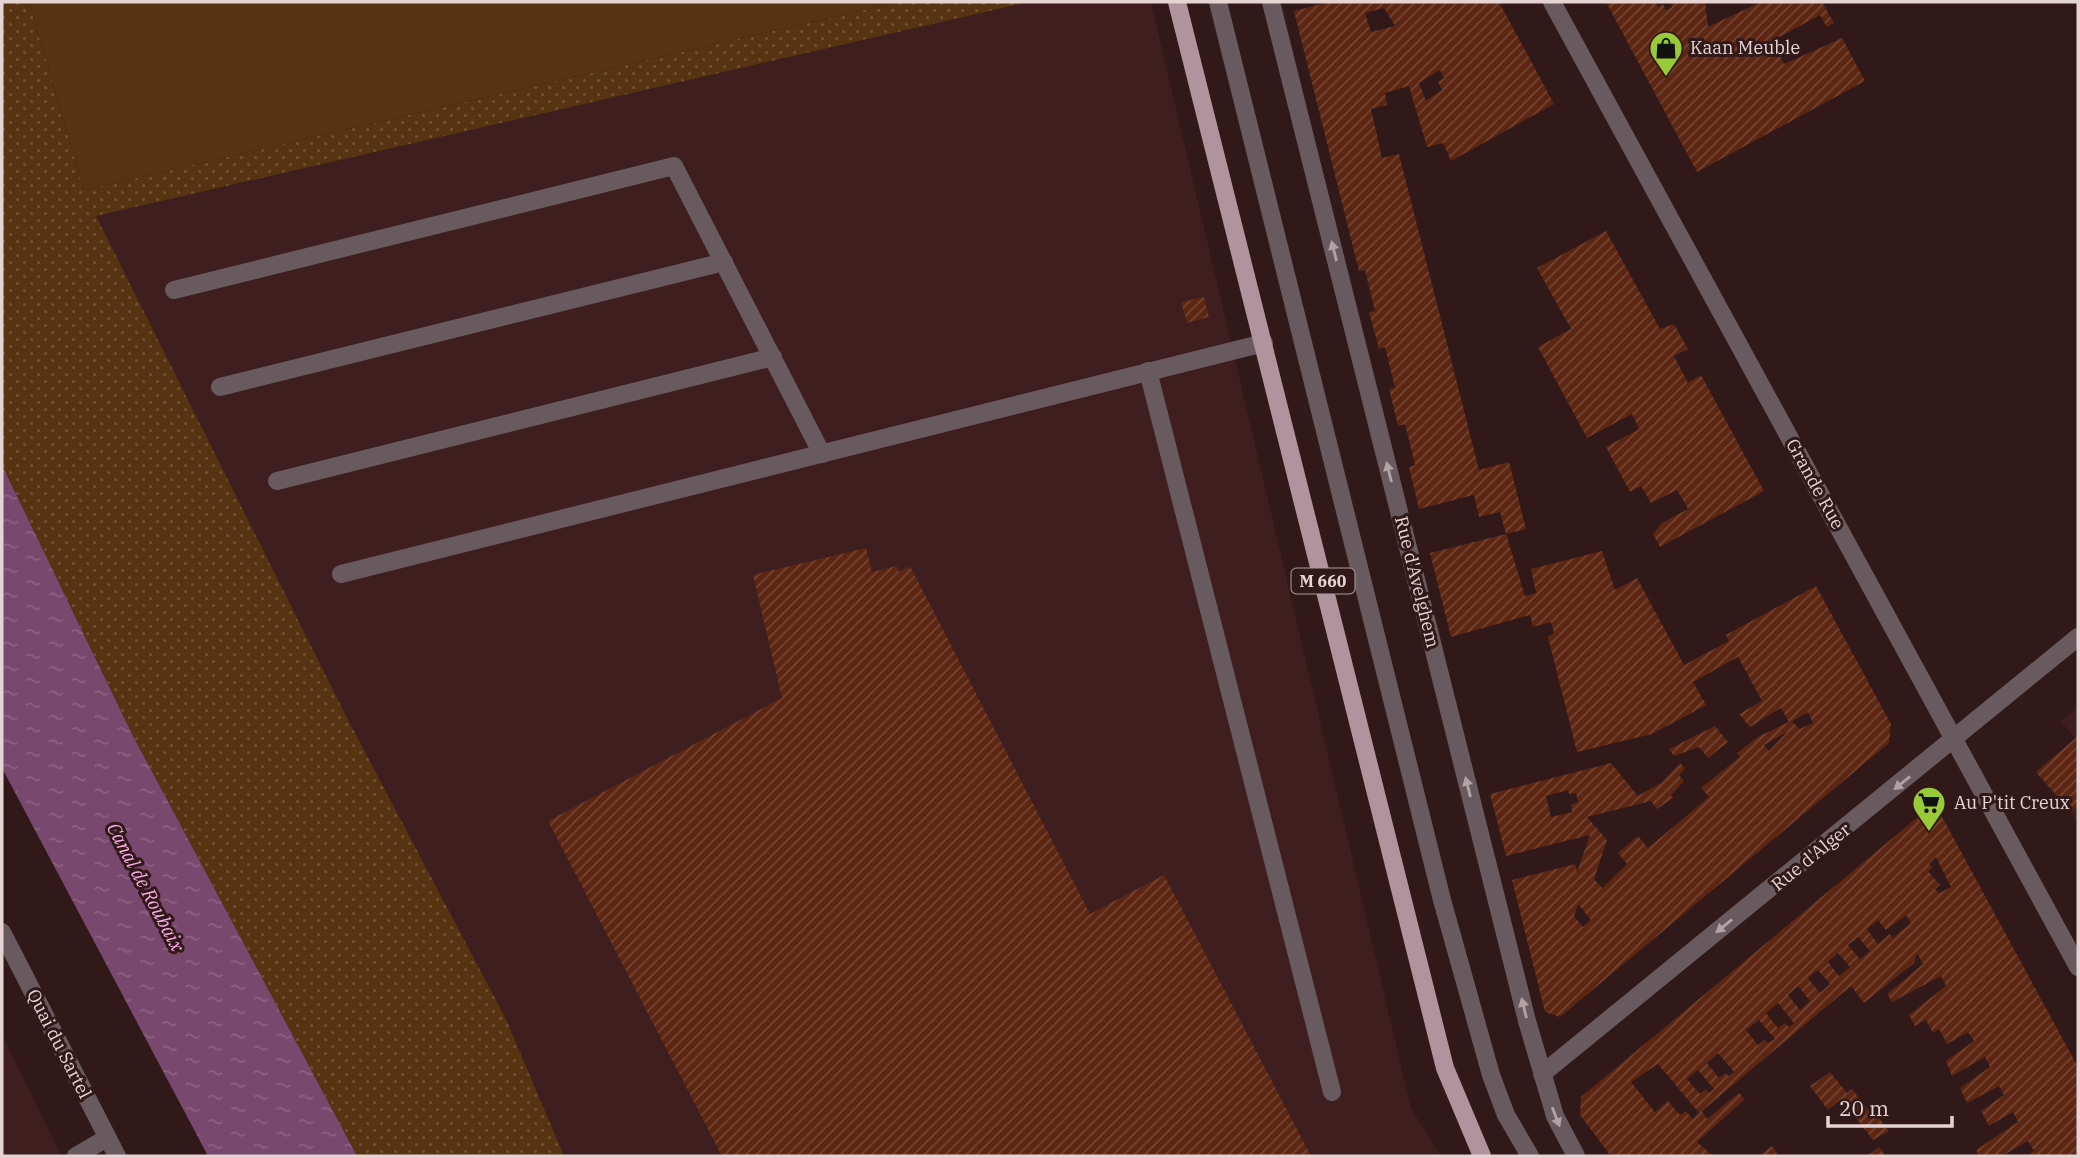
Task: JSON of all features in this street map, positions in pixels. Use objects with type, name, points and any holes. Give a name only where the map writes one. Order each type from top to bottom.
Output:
[{"type":"main road","name":"M 660","points":[[1177,2],[1445,1069],[1482,1156]]},
{"type":"street","points":[[1218,2],[1449,926],[1491,1074],[1506,1115],[1530,1156]]},
{"type":"street","name":"Rue d'Avelghem","points":[[1271,2],[1542,1074],[1559,1125],[1576,1156]]},
{"type":"street","name":"Grande Rue","points":[[1552,2],[2078,967]]},
{"type":"street","points":[[174,290],[674,166],[821,454]]},
{"type":"street","points":[[220,387],[724,262]]},
{"type":"street","points":[[341,574],[1264,342]]},
{"type":"street","points":[[277,481],[773,357]]},
{"type":"street","points":[[1148,371],[1332,1092]]},
{"type":"street","name":"Rue d'Alger","points":[[1542,1074],[1955,741],[2078,637]]},
{"type":"street","name":"Quai du Sartel","points":[[2,932],[117,1156]]},
{"type":"street","points":[[76,1156],[107,1138]]},
{"type":"shaded area","points":[[2,2],[29,2],[84,190],[898,2],[1029,2],[96,216],[346,716],[506,1019],[564,1156],[357,1156],[132,734],[2,465]]},
{"type":"shaded area","points":[[29,2],[898,2],[84,190]]},
{"type":"shaded area","points":[[1029,2],[1151,2],[1411,1108],[1441,1156],[564,1156],[506,1019],[346,716],[95,216]]},
{"type":"shaded area","points":[[2078,707],[2078,822],[2036,772],[2075,739],[2061,721]]},
{"type":"shaded area","points":[[2,1035],[40,1112],[61,1156],[2,1156]]},
{"type":"water","name":"Canal de Roubaix","points":[[2,465],[132,734],[357,1156],[208,1156],[2,768]]},
{"type":"building","points":[[1329,2],[1499,2],[1554,104],[1451,161],[1443,143],[1427,147],[1409,86],[1385,93],[1387,105],[1371,109],[1382,158],[1399,154],[1479,470],[1509,462],[1526,529],[1506,534],[1500,512],[1479,517],[1474,495],[1419,509],[1409,467],[1415,465],[1405,424],[1398,426],[1389,389],[1395,388],[1385,347],[1379,349],[1369,312],[1375,311],[1365,270],[1359,271],[1294,11]],"holes":[[[1384,8],[1395,26],[1371,32],[1365,13]],[[1440,70],[1444,78],[1438,82],[1442,90],[1426,101],[1419,83]]]},
{"type":"building","points":[[1606,2],[1655,2],[1658,7],[1663,4],[1666,10],[1672,7],[1671,2],[1705,2],[1708,27],[1761,2],[1822,2],[1834,23],[1827,27],[1820,15],[1772,41],[1784,64],[1842,38],[1865,81],[1697,172]]},
{"type":"building","points":[[1606,231],[1660,329],[1674,324],[1688,349],[1674,356],[1688,383],[1701,375],[1764,491],[1660,547],[1653,534],[1662,523],[1688,509],[1677,490],[1651,503],[1641,486],[1630,492],[1606,447],[1639,429],[1632,414],[1587,438],[1538,347],[1571,329],[1537,268]]},
{"type":"building","points":[[1204,297],[1209,317],[1187,323],[1181,302]]},
{"type":"building","points":[[1506,534],[1525,596],[1536,593],[1531,569],[1602,551],[1615,590],[1637,578],[1684,665],[1729,641],[1726,635],[1816,586],[1891,724],[1889,743],[1560,1017],[1545,1012],[1512,880],[1575,864],[1577,872],[1590,835],[1506,856],[1490,794],[1611,763],[1638,796],[1661,783],[1680,763],[1685,768],[1679,775],[1684,781],[1671,795],[1673,798],[1657,809],[1651,801],[1587,817],[1607,840],[1594,879],[1602,888],[1627,864],[1618,853],[1638,836],[1648,848],[1709,797],[1701,788],[1740,757],[1737,753],[1758,737],[1789,722],[1781,708],[1750,727],[1739,714],[1762,701],[1738,657],[1693,682],[1706,705],[1652,734],[1577,752],[1548,637],[1554,633],[1551,622],[1533,627],[1530,615],[1451,637],[1430,553]],"holes":[[[1808,712],[1813,723],[1799,729],[1792,721]],[[1787,732],[1769,751],[1764,745]],[[1568,790],[1569,794],[1576,793],[1578,802],[1571,805],[1572,812],[1551,817],[1546,796]],[[1578,904],[1591,920],[1583,927],[1574,916]]]},
{"type":"building","points":[[866,548],[872,572],[897,566],[899,572],[910,566],[1090,914],[1164,875],[1311,1156],[722,1156],[548,821],[782,698],[753,575]]},
{"type":"building","points":[[1715,726],[1728,742],[1708,758],[1699,747],[1674,756],[1669,749]]},
{"type":"building","points":[[2078,736],[2078,806],[2071,812],[2036,772]]},
{"type":"building","points":[[1924,812],[1941,815],[2078,1067],[2078,1156],[2026,1156],[2034,1151],[2028,1141],[2002,1156],[1979,1156],[1976,1150],[2018,1122],[2013,1112],[1989,1126],[1981,1111],[2004,1095],[1999,1086],[1967,1103],[1960,1088],[1990,1067],[1985,1057],[1952,1076],[1946,1061],[1974,1041],[1968,1032],[1947,1044],[1939,1029],[1933,1033],[1926,1020],[1915,1026],[1909,1015],[1946,986],[1941,976],[1892,1002],[1887,994],[1923,964],[1917,953],[1914,963],[1864,1003],[1851,986],[1702,1111],[1707,1119],[1739,1093],[1745,1099],[1697,1142],[1713,1156],[1611,1156],[1580,1115],[1581,1097]],"holes":[[[1936,857],[1951,887],[1939,893],[1935,889],[1940,885],[1928,871],[1933,868],[1929,864]],[[1906,915],[1911,923],[1893,938],[1890,934],[1878,944],[1867,929],[1878,920],[1886,930]],[[1858,937],[1870,951],[1860,959],[1848,945]],[[1838,953],[1850,967],[1839,976],[1828,962]],[[1818,970],[1830,984],[1820,993],[1808,978]],[[1798,986],[1810,1001],[1800,1010],[1788,995]],[[1778,1003],[1794,1023],[1789,1027],[1785,1023],[1778,1028],[1766,1013]],[[1759,1020],[1775,1039],[1768,1043],[1765,1040],[1758,1045],[1746,1030]],[[1718,1053],[1734,1072],[1729,1076],[1726,1073],[1719,1078],[1707,1063]],[[1658,1064],[1699,1113],[1692,1119],[1686,1111],[1680,1115],[1668,1101],[1655,1112],[1631,1082]],[[1698,1070],[1714,1089],[1709,1093],[1706,1089],[1700,1094],[1687,1079]]]},
{"type":"building","points":[[1830,1072],[1847,1093],[1852,1089],[1869,1111],[1872,1109],[1889,1131],[1873,1140],[1841,1099],[1828,1110],[1810,1086]]},
{"type":"building","points":[[1772,1146],[1777,1153],[1773,1156],[1759,1156]]},
{"type":"building","points":[[1879,1147],[1886,1156],[1867,1156]]},
{"type":"place","name":"Kaan Meuble","points":[[1666,78]]},
{"type":"place","name":"Au P'tit Creux","points":[[1929,833]]}]
